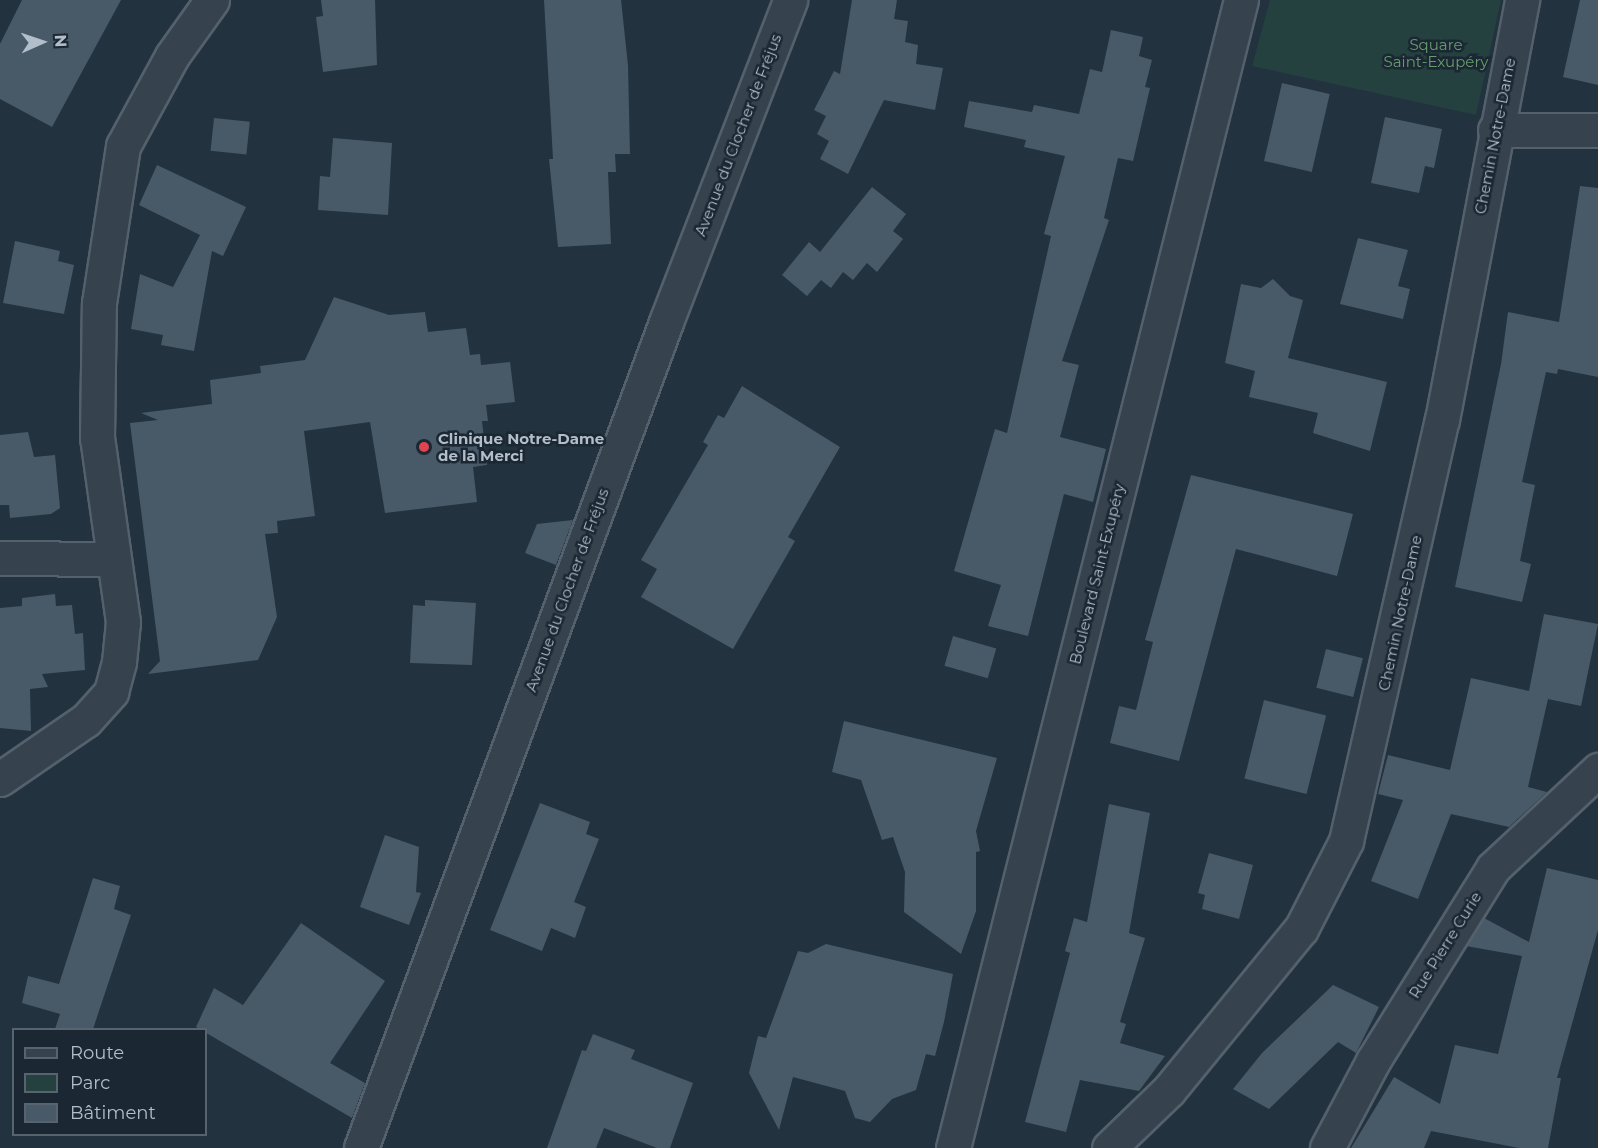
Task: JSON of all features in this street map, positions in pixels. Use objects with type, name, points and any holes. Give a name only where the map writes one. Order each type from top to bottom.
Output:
[{"type":"street","points":[[0,779],[86,720],[111,692],[123,622],[97,438],[99,314],[123,146],[172,56],[212,0]]},
{"type":"street","name":"Avenue du Clocher de Fréjus","points":[[361,1148],[666,322],[790,0]]},
{"type":"street","name":"Boulevard Saint-Exupéry","points":[[953,1148],[1241,0]]},
{"type":"street","name":"Chemin Notre-Dame","points":[[1109,1148],[1169,1090],[1301,929],[1346,841],[1442,420],[1522,0]]},
{"type":"street","points":[[1496,130],[1598,130]]},
{"type":"street","points":[[0,558],[113,560]]},
{"type":"street","name":"Rue Pierre Curie","points":[[1327,1148],[1372,1061],[1493,868],[1598,770]]},
{"type":"green space","name":"Square Saint-Exupéry","points":[[1270,0],[1501,0],[1476,115],[1252,66]]},
{"type":"building","points":[[22,0],[121,0],[52,127],[0,99],[0,44]]},
{"type":"building","points":[[321,0],[375,0],[377,65],[323,72],[316,17],[323,16]]},
{"type":"building","points":[[544,0],[621,0],[628,65],[630,154],[615,154],[616,172],[608,172],[611,244],[558,247],[549,159],[553,159]]},
{"type":"building","points":[[852,0],[897,0],[894,19],[908,21],[905,42],[918,45],[916,64],[943,68],[935,110],[884,100],[848,174],[820,159],[829,141],[817,134],[826,116],[814,110],[834,71],[840,74]]},
{"type":"building","points":[[1580,0],[1598,0],[1598,85],[1563,77]]},
{"type":"building","points":[[1111,30],[1143,37],[1139,56],[1152,60],[1145,87],[1150,88],[1133,161],[1118,158],[1104,218],[1109,220],[1062,361],[1079,365],[1060,437],[1106,449],[1093,502],[1064,494],[1028,636],[988,626],[1001,585],[954,571],[995,429],[1007,433],[1051,236],[1044,234],[1065,156],[1024,147],[1026,140],[964,127],[969,101],[1032,112],[1034,105],[1079,114],[1090,69],[1102,72]]},
{"type":"building","points":[[1282,83],[1330,94],[1312,172],[1264,161]]},
{"type":"building","points":[[1385,117],[1442,129],[1434,168],[1425,166],[1419,193],[1371,183]]},
{"type":"building","points":[[214,118],[250,122],[246,155],[211,151]]},
{"type":"building","points":[[333,138],[392,143],[388,215],[318,210],[320,176],[330,177]]},
{"type":"building","points":[[157,165],[246,207],[223,256],[212,251],[194,351],[161,345],[163,335],[131,329],[140,274],[173,287],[200,235],[139,205]]},
{"type":"building","points":[[1580,186],[1598,188],[1598,377],[1558,369],[1557,374],[1546,372],[1522,482],[1535,485],[1520,561],[1531,564],[1522,602],[1455,587],[1501,364],[1508,312],[1559,322]]},
{"type":"building","points":[[872,187],[906,214],[893,231],[903,239],[877,272],[867,263],[853,280],[843,272],[831,288],[821,280],[807,296],[782,275],[809,242],[820,252]]},
{"type":"building","points":[[1358,238],[1408,250],[1398,286],[1410,289],[1403,319],[1340,304]]},
{"type":"building","points":[[15,241],[60,251],[58,261],[74,265],[64,314],[3,303]]},
{"type":"building","points":[[1273,279],[1290,296],[1303,300],[1288,358],[1387,382],[1370,451],[1313,433],[1318,413],[1249,397],[1255,371],[1225,363],[1241,284],[1261,288]]},
{"type":"building","points":[[334,297],[389,315],[425,312],[428,332],[466,328],[470,355],[480,354],[481,365],[510,362],[515,402],[486,405],[488,421],[482,421],[487,465],[473,467],[477,502],[385,513],[370,422],[304,431],[315,516],[277,521],[278,533],[265,534],[277,617],[258,660],[148,674],[160,661],[130,423],[158,420],[141,413],[212,404],[210,380],[261,373],[260,366],[305,360]]},
{"type":"building","points":[[742,386],[840,447],[788,537],[795,541],[733,649],[641,597],[657,569],[641,560],[708,445],[703,442],[718,415],[724,418]]},
{"type":"building","points":[[28,432],[34,457],[55,455],[60,508],[51,514],[10,518],[9,505],[0,505],[0,435]]},
{"type":"building","points":[[1191,475],[1353,514],[1337,576],[1236,549],[1179,761],[1110,743],[1119,706],[1136,710],[1153,642],[1145,640]]},
{"type":"building","points":[[573,520],[556,565],[525,553],[537,524]]},
{"type":"building","points":[[55,594],[56,606],[72,605],[75,634],[83,633],[85,670],[42,674],[48,687],[30,689],[31,731],[0,728],[0,608],[22,606],[22,598]]},
{"type":"building","points":[[425,600],[476,603],[472,665],[410,663],[413,605],[425,606]]},
{"type":"building","points":[[1544,614],[1598,624],[1581,706],[1548,699],[1528,787],[1547,792],[1509,827],[1451,814],[1418,899],[1371,881],[1403,800],[1378,794],[1388,755],[1450,770],[1471,678],[1529,691]]},
{"type":"building","points":[[953,636],[996,648],[988,678],[944,666]]},
{"type":"building","points":[[1326,649],[1363,658],[1353,697],[1316,688]]},
{"type":"building","points":[[1264,700],[1326,715],[1307,794],[1244,779]]},
{"type":"building","points":[[844,721],[997,758],[976,831],[980,851],[976,852],[976,911],[961,954],[904,912],[905,872],[893,837],[882,840],[861,780],[832,772]]},
{"type":"building","points":[[540,803],[590,822],[586,834],[599,839],[574,902],[586,907],[575,938],[551,928],[542,951],[490,930]]},
{"type":"building","points":[[1109,804],[1150,813],[1129,933],[1145,938],[1120,1022],[1126,1024],[1120,1043],[1165,1056],[1139,1091],[1080,1080],[1066,1132],[1025,1122],[1070,953],[1065,951],[1074,918],[1087,922]]},
{"type":"building","points":[[385,835],[419,847],[416,892],[421,893],[409,925],[360,907]]},
{"type":"building","points":[[1209,853],[1253,865],[1239,919],[1202,909],[1205,895],[1198,893]]},
{"type":"building","points":[[1547,868],[1598,880],[1598,930],[1557,1078],[1561,1078],[1548,1148],[1519,1148],[1431,1131],[1424,1148],[1351,1148],[1394,1077],[1440,1104],[1455,1045],[1498,1054],[1522,956],[1466,946],[1484,918],[1529,942]]},
{"type":"building","points":[[93,878],[120,886],[114,909],[131,915],[93,1028],[55,1028],[60,1014],[22,1003],[28,976],[59,984]]},
{"type":"building","points":[[301,923],[385,981],[330,1063],[365,1083],[352,1118],[207,1033],[207,1028],[196,1027],[214,988],[243,1005]]},
{"type":"building","points":[[826,944],[953,974],[944,1022],[935,1056],[926,1054],[916,1090],[892,1099],[870,1122],[855,1118],[845,1091],[793,1077],[779,1130],[749,1073],[758,1036],[766,1038],[798,951],[808,953]]},
{"type":"building","points":[[1333,985],[1379,1007],[1356,1053],[1338,1042],[1269,1109],[1233,1089],[1262,1053]]},
{"type":"building","points":[[593,1034],[635,1050],[631,1059],[693,1083],[670,1148],[657,1148],[604,1128],[596,1148],[547,1148],[582,1050],[586,1051]]},
{"type":"place","name":"Clinique Notre-Dame de la Merci","points":[[424,447]]}]
